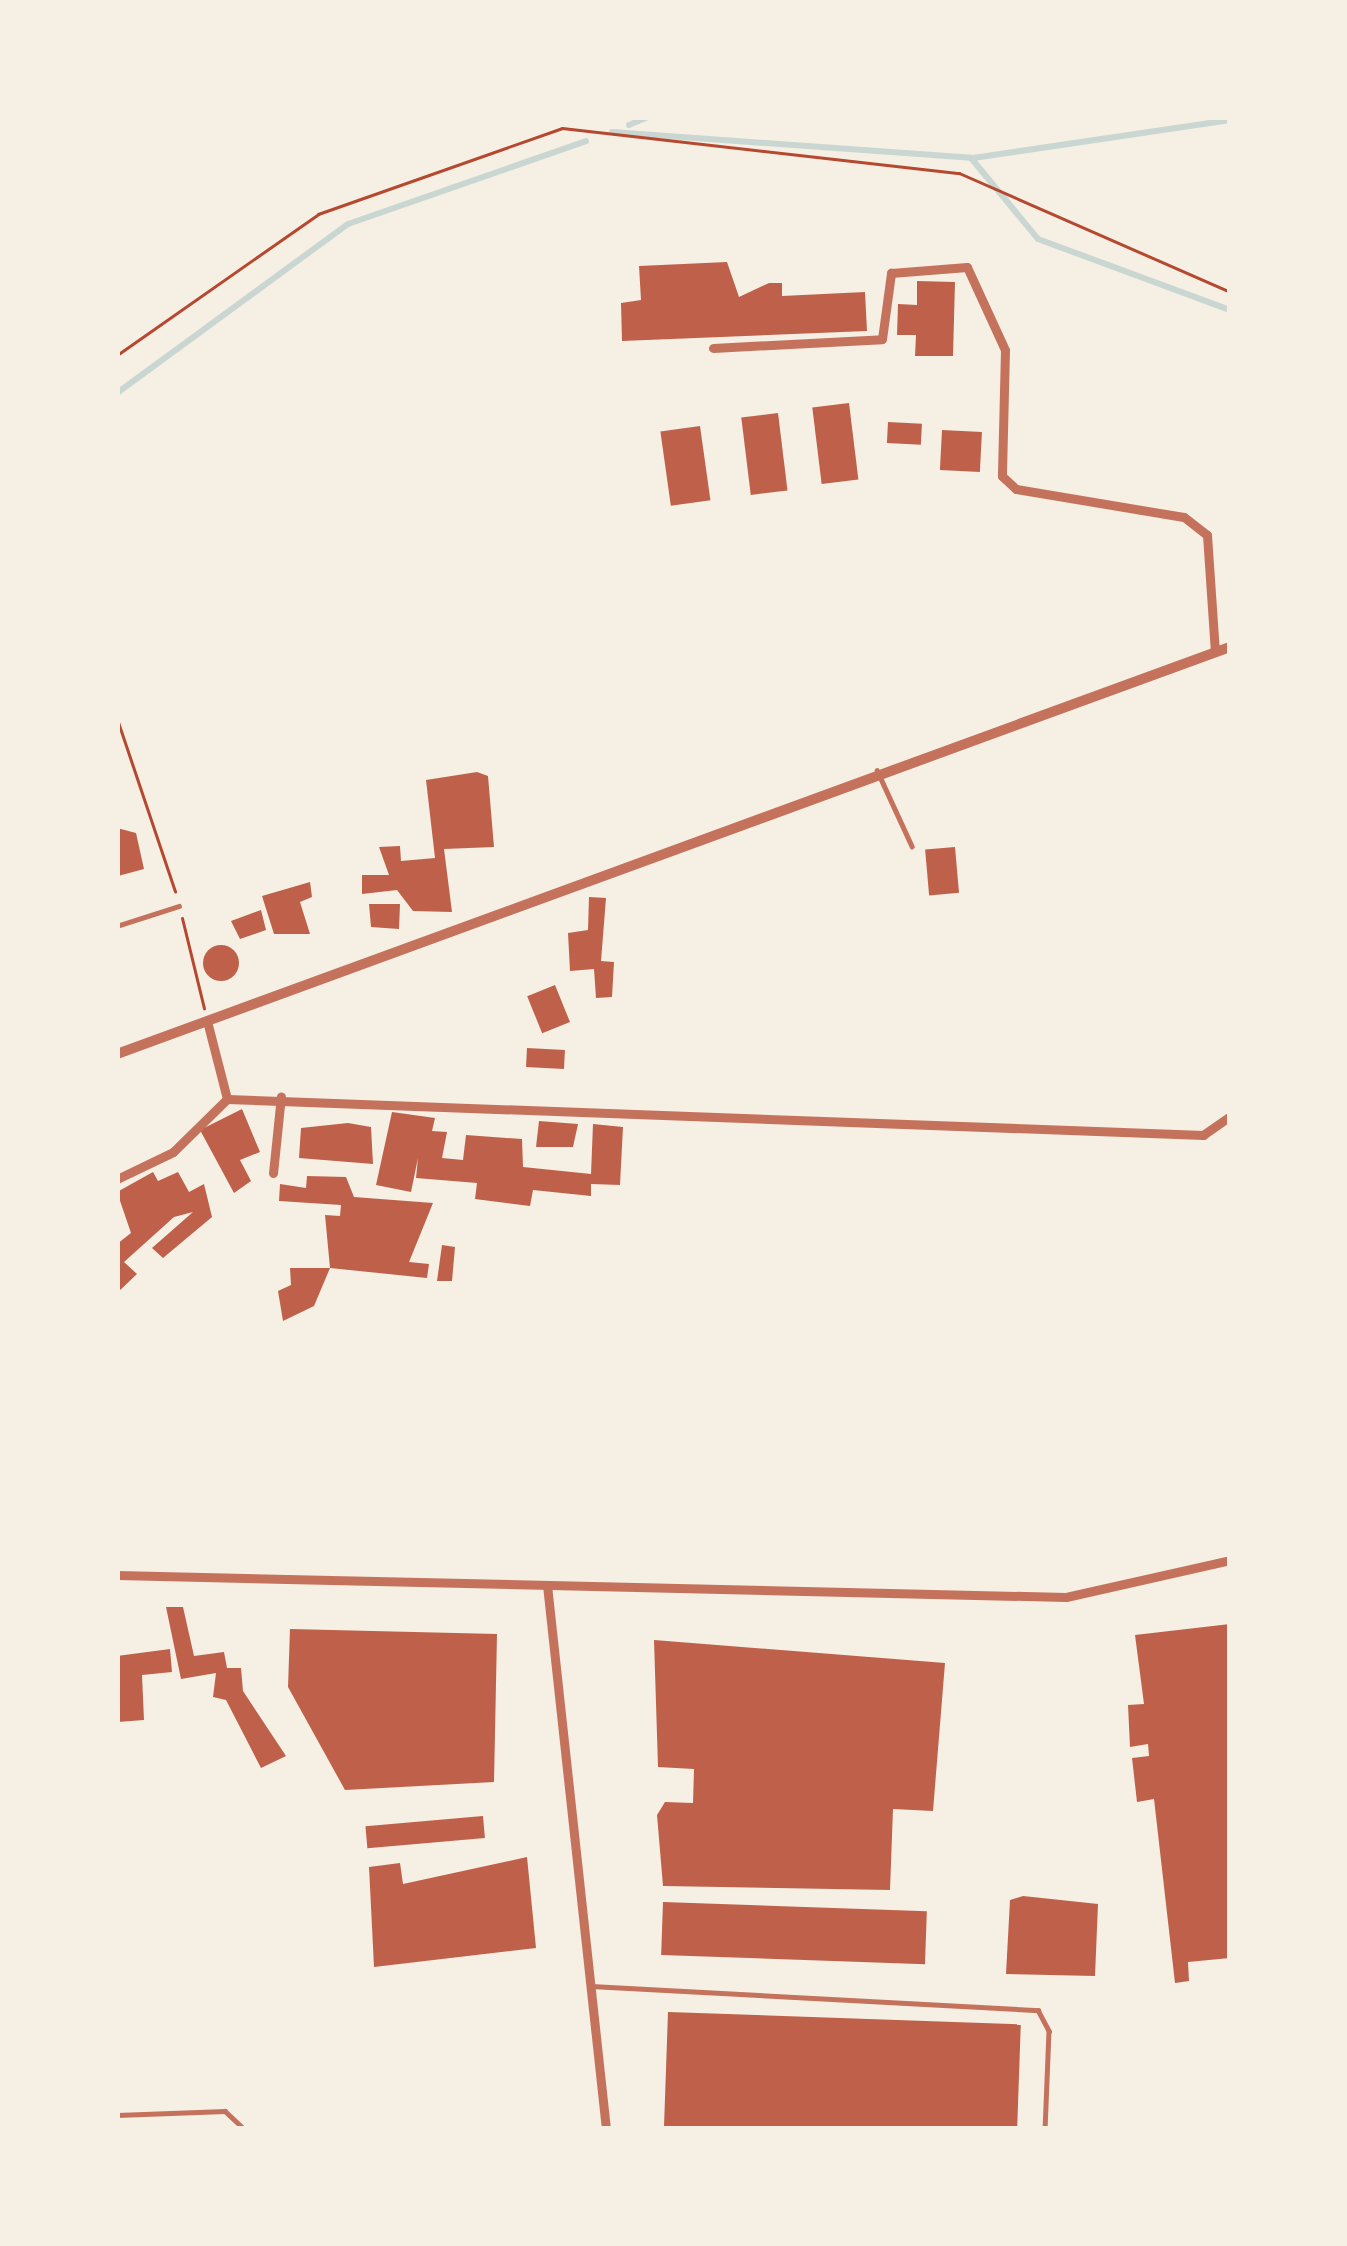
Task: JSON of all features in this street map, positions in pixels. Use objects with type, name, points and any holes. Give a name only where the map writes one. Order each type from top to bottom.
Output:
[{"type":"street","points":[[117,1054],[877,770],[1226,649],[1207,535],[1184,517],[1016,489],[1002,476],[1005,350],[967,267],[891,273],[882,339],[713,348]]},
{"type":"street","points":[[208,1021],[226,1100]]},
{"type":"street","points":[[273,1173],[281,1096]]},
{"type":"street","points":[[117,1179],[173,1152],[226,1100],[281,1096],[490,1114],[1203,1135],[1230,1116]]},
{"type":"street","points":[[117,1575],[1066,1597],[1230,1560]]},
{"type":"street","points":[[547,1585],[606,2129]]},
{"type":"lane","points":[[877,770],[912,846]]},
{"type":"lane","points":[[117,926],[179,906]]},
{"type":"lane","points":[[591,1986],[1038,2010],[1049,2031],[1045,2129]]},
{"type":"lane","points":[[117,2115],[225,2111],[244,2129]]},
{"type":"path","points":[[117,355],[318,214],[562,128],[959,173],[1230,292]]},
{"type":"path","points":[[117,719],[179,906],[208,1021]]},
{"type":"building","points":[[727,262],[739,297],[769,283],[782,283],[782,296],[865,292],[867,331],[622,341],[621,303],[641,300],[639,266]]},
{"type":"building","points":[[917,281],[955,282],[953,356],[915,356],[916,335],[897,335],[898,304],[917,305]]},
{"type":"building","points":[[849,403],[858,479],[822,484],[812,408]]},
{"type":"building","points":[[778,413],[788,490],[751,495],[741,418]]},
{"type":"building","points":[[888,422],[922,424],[921,445],[887,443]]},
{"type":"building","points":[[700,426],[710,500],[671,506],[660,432]]},
{"type":"building","points":[[942,430],[982,432],[980,472],[940,470]]},
{"type":"building","points":[[477,772],[488,776],[494,847],[444,849],[452,912],[413,911],[397,890],[362,894],[362,875],[389,875],[379,847],[400,846],[401,861],[435,858],[426,780]]},
{"type":"building","points":[[117,828],[136,833],[144,869],[118,876]]},
{"type":"building","points":[[955,847],[959,893],[929,895],[925,850]]},
{"type":"building","points":[[310,882],[312,897],[300,902],[310,934],[274,934],[262,896]]},
{"type":"building","points":[[589,897],[606,898],[601,961],[614,962],[612,997],[596,998],[594,969],[570,971],[568,933],[588,930]]},
{"type":"building","points":[[369,904],[400,904],[399,929],[371,927]]},
{"type":"building","points":[[261,910],[266,930],[240,939],[231,921]]},
{"type":"building","points":[[221,945],[234,950],[239,963],[234,976],[221,981],[208,976],[203,963],[208,950]]},
{"type":"building","points":[[555,985],[570,1022],[542,1033],[527,996]]},
{"type":"building","points":[[527,1048],[565,1050],[564,1069],[526,1067]]},
{"type":"building","points":[[242,1109],[260,1152],[240,1160],[251,1181],[234,1193],[200,1130]]},
{"type":"building","points":[[392,1112],[435,1118],[432,1131],[447,1132],[442,1158],[463,1160],[466,1135],[522,1139],[523,1167],[591,1174],[593,1124],[623,1127],[620,1185],[591,1184],[591,1196],[533,1190],[530,1206],[475,1199],[477,1183],[416,1178],[418,1158],[411,1192],[376,1185]]},
{"type":"building","points":[[539,1121],[578,1124],[573,1147],[536,1147]]},
{"type":"building","points":[[348,1123],[371,1127],[373,1164],[299,1158],[301,1128]]},
{"type":"building","points":[[153,1172],[158,1181],[178,1172],[189,1192],[204,1184],[212,1217],[163,1258],[152,1248],[193,1212],[174,1217],[124,1262],[137,1274],[117,1293],[117,1244],[131,1233],[117,1192]]},
{"type":"building","points":[[307,1176],[346,1177],[354,1197],[433,1203],[409,1262],[429,1264],[427,1278],[330,1268],[325,1215],[340,1216],[341,1205],[279,1201],[280,1184],[306,1188]]},
{"type":"building","points":[[442,1245],[455,1247],[452,1281],[437,1281]]},
{"type":"building","points":[[290,1268],[330,1268],[314,1306],[283,1321],[278,1291],[291,1285]]},
{"type":"building","points":[[166,1607],[183,1607],[194,1656],[224,1652],[227,1668],[241,1668],[243,1691],[286,1756],[261,1768],[226,1700],[213,1697],[216,1673],[181,1679]]},
{"type":"building","points":[[1230,1624],[1230,1958],[1188,1962],[1189,1981],[1175,1983],[1154,1799],[1137,1802],[1132,1758],[1149,1756],[1148,1744],[1130,1747],[1128,1705],[1144,1704],[1135,1635]]},
{"type":"building","points":[[290,1629],[497,1634],[494,1782],[345,1790],[288,1687]]},
{"type":"building","points":[[654,1640],[945,1663],[933,1811],[893,1809],[890,1890],[663,1886],[657,1815],[665,1802],[693,1803],[694,1769],[658,1767]]},
{"type":"building","points":[[170,1649],[172,1672],[142,1675],[144,1720],[118,1722],[117,1656]]},
{"type":"building","points":[[483,1816],[485,1838],[367,1848],[365,1826]]},
{"type":"building","points":[[527,1857],[536,1948],[374,1967],[369,1867],[400,1863],[403,1884]]},
{"type":"building","points":[[1023,1896],[1098,1904],[1095,1976],[1006,1974],[1010,1900]]},
{"type":"building","points":[[663,1902],[927,1911],[925,1964],[661,1955]]},
{"type":"building","points":[[668,2012],[1021,2024],[1017,2129],[664,2129]]},
{"type":"waterway","points":[[629,125],[648,117]]},
{"type":"waterway","points":[[973,158],[1230,120]]},
{"type":"waterway","points":[[612,132],[971,158],[1038,239],[1230,310]]},
{"type":"waterway","points":[[117,393],[348,224],[586,141]]}]
